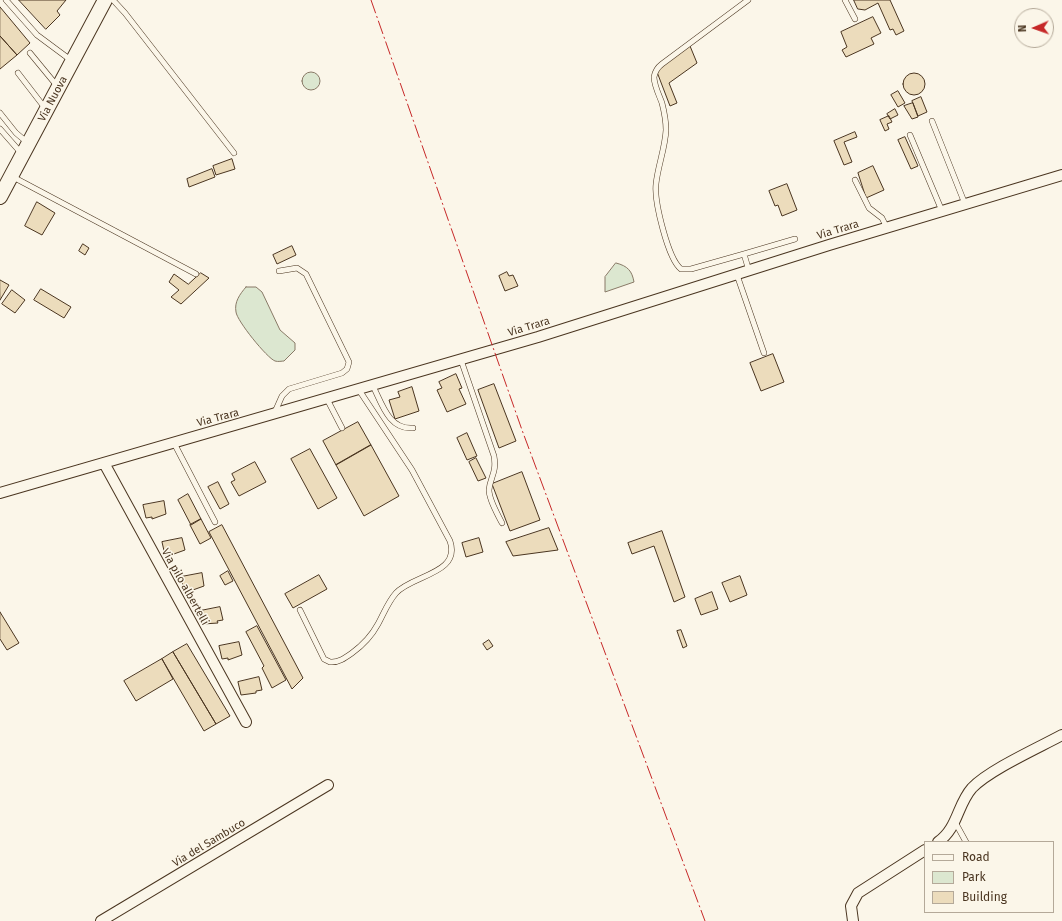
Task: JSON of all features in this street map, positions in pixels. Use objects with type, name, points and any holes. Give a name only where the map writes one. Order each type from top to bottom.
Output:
[{"type":"main road","name":"Via Nuova","points":[[0,197],[105,0]]},
{"type":"street","name":"Via Trara","points":[[0,493],[461,360],[1062,175]]},
{"type":"street","name":"Via pilo albertelli","points":[[104,463],[246,722]]},
{"type":"street","points":[[939,841],[947,835],[955,822],[968,793],[981,780],[1062,735]]},
{"type":"street","name":"Via del Sambuco","points":[[101,921],[328,785]]},
{"type":"street","points":[[853,921],[851,906],[858,893],[924,851]]},
{"type":"lane","points":[[6,0],[37,35],[73,61]]},
{"type":"lane","points":[[113,0],[125,12],[234,153]]},
{"type":"lane","points":[[748,0],[667,59],[657,68],[654,78],[663,108],[666,125],[663,156],[656,183],[656,197],[663,227],[676,264],[681,269],[691,269],[795,239]]},
{"type":"lane","points":[[845,0],[855,19]]},
{"type":"lane","points":[[30,53],[58,88]]},
{"type":"lane","points":[[18,73],[47,110]]},
{"type":"lane","points":[[0,113],[16,133],[26,149]]},
{"type":"lane","points":[[932,121],[965,204]]},
{"type":"lane","points":[[0,129],[26,149]]},
{"type":"lane","points":[[910,135],[942,211]]},
{"type":"lane","points":[[12,176],[196,274]]},
{"type":"lane","points":[[855,180],[871,210],[882,218],[887,228]]},
{"type":"lane","points":[[744,254],[749,271]]},
{"type":"lane","points":[[273,415],[285,392],[294,387],[342,373],[347,369],[349,362],[306,274],[297,268],[279,271]]},
{"type":"lane","points":[[737,275],[764,352]]},
{"type":"lane","points":[[461,360],[494,456],[495,472],[490,485],[489,493],[502,523]]},
{"type":"lane","points":[[373,386],[391,420],[402,428],[413,428]]},
{"type":"lane","points":[[300,610],[324,659],[330,662],[340,661],[360,647],[371,636],[388,604],[400,589],[443,567],[450,558],[452,550],[450,541],[422,486],[359,390]]},
{"type":"lane","points":[[327,399],[342,428]]},
{"type":"lane","points":[[174,443],[215,522]]},
{"type":"lane","points":[[955,822],[965,841]]},
{"type":"green space","points":[[311,72],[317,75],[320,81],[317,87],[311,90],[305,87],[302,81],[305,75]]},
{"type":"green space","points":[[616,263],[629,270],[634,282],[605,292],[605,277]]},
{"type":"green space","points":[[246,287],[256,287],[262,292],[280,330],[295,343],[295,350],[284,361],[275,361],[271,358],[259,347],[241,323],[236,312],[236,308],[240,295]]},
{"type":"building","points":[[19,0],[66,0],[57,11],[60,15],[46,29]]},
{"type":"building","points":[[854,0],[890,0],[904,31],[896,35],[893,29],[890,30],[878,3],[865,10],[858,9]]},
{"type":"building","points":[[0,7],[30,43],[17,55],[0,36]]},
{"type":"building","points":[[873,17],[881,33],[871,38],[874,44],[846,57],[842,50],[847,47],[841,32]]},
{"type":"building","points":[[0,36],[17,55],[0,69]]},
{"type":"building","points":[[690,46],[697,63],[669,83],[677,103],[670,106],[657,72],[660,66]]},
{"type":"building","points":[[914,73],[922,76],[925,84],[922,92],[914,95],[906,92],[903,84],[906,76]]},
{"type":"building","points":[[898,91],[905,103],[898,107],[891,95]]},
{"type":"building","points":[[921,97],[927,112],[918,116],[912,101]]},
{"type":"building","points":[[913,103],[918,117],[912,119],[904,106]]},
{"type":"building","points":[[895,109],[898,115],[890,119],[887,114]]},
{"type":"building","points":[[889,116],[892,122],[887,124],[889,129],[885,131],[880,120]]},
{"type":"building","points":[[855,132],[857,137],[844,142],[852,162],[844,165],[834,141]]},
{"type":"building","points":[[905,137],[918,166],[911,169],[898,140]]},
{"type":"building","points":[[232,159],[235,169],[216,175],[213,166]]},
{"type":"building","points":[[873,166],[884,190],[866,198],[858,173]]},
{"type":"building","points":[[212,169],[215,177],[189,187],[187,179]]},
{"type":"building","points":[[787,184],[797,210],[782,216],[778,205],[775,206],[769,191]]},
{"type":"building","points":[[37,202],[55,213],[42,235],[25,226]]},
{"type":"building","points":[[83,244],[89,248],[85,255],[79,251]]},
{"type":"building","points":[[292,246],[296,255],[277,264],[273,255]]},
{"type":"building","points":[[507,272],[509,276],[513,275],[518,286],[505,291],[499,276]]},
{"type":"building","points":[[201,273],[209,278],[181,304],[171,297],[179,290],[169,282],[174,274],[188,284]]},
{"type":"building","points":[[0,280],[9,285],[0,300]]},
{"type":"building","points":[[41,289],[71,307],[64,318],[34,300]]},
{"type":"building","points":[[12,290],[25,300],[15,313],[2,304]]},
{"type":"building","points":[[773,354],[784,382],[761,391],[750,363]]},
{"type":"building","points":[[456,374],[462,388],[459,389],[466,404],[447,412],[437,390],[442,388],[439,382]]},
{"type":"building","points":[[494,384],[516,441],[499,448],[478,390]]},
{"type":"building","points":[[412,387],[419,411],[395,419],[389,400],[400,397],[398,392]]},
{"type":"building","points":[[358,422],[371,445],[336,465],[323,441]]},
{"type":"building","points":[[467,433],[477,456],[467,460],[457,438]]},
{"type":"building","points":[[371,445],[399,496],[364,516],[336,465]]},
{"type":"building","points":[[310,449],[337,498],[318,509],[291,459]]},
{"type":"building","points":[[476,458],[486,478],[478,481],[469,462]]},
{"type":"building","points":[[255,462],[266,482],[239,496],[231,482],[235,480],[232,474]]},
{"type":"building","points":[[522,472],[540,520],[510,531],[492,484]]},
{"type":"building","points":[[218,482],[229,504],[220,509],[208,487]]},
{"type":"building","points":[[188,494],[201,519],[191,525],[178,500]]},
{"type":"building","points":[[164,501],[166,514],[152,519],[152,517],[146,518],[143,505]]},
{"type":"building","points":[[201,519],[211,538],[200,544],[190,525]]},
{"type":"building","points":[[222,525],[303,678],[292,689],[209,532]]},
{"type":"building","points":[[549,528],[558,550],[513,556],[506,542]]},
{"type":"building","points":[[662,531],[685,597],[674,602],[654,546],[632,554],[628,543]]},
{"type":"building","points":[[182,538],[185,550],[171,555],[171,553],[165,555],[162,542]]},
{"type":"building","points":[[479,538],[483,552],[466,557],[462,543]]},
{"type":"building","points":[[228,571],[233,581],[225,585],[220,576]]},
{"type":"building","points":[[202,573],[204,586],[190,591],[190,589],[184,590],[181,577]]},
{"type":"building","points":[[319,575],[327,589],[293,608],[285,594]]},
{"type":"building","points":[[740,576],[747,595],[730,602],[722,583]]},
{"type":"building","points":[[712,592],[718,609],[701,615],[695,599]]},
{"type":"building","points":[[220,607],[223,620],[217,621],[218,623],[203,624],[200,611]]},
{"type":"building","points":[[0,612],[19,643],[7,650],[0,639]]},
{"type":"building","points":[[257,626],[286,680],[272,688],[262,668],[264,666],[246,632]]},
{"type":"building","points":[[681,630],[687,646],[683,648],[677,631]]},
{"type":"building","points":[[489,640],[493,646],[487,650],[483,644]]},
{"type":"building","points":[[239,642],[242,655],[228,660],[228,658],[222,659],[219,646]]},
{"type":"building","points":[[187,644],[230,716],[216,724],[173,652]]},
{"type":"building","points":[[173,652],[216,724],[204,731],[162,659]]},
{"type":"building","points":[[162,659],[173,679],[136,701],[124,681]]},
{"type":"building","points":[[259,677],[262,690],[256,691],[256,693],[241,695],[238,682]]},
{"type":"power","points":[[371,0],[522,430],[705,921]]}]
